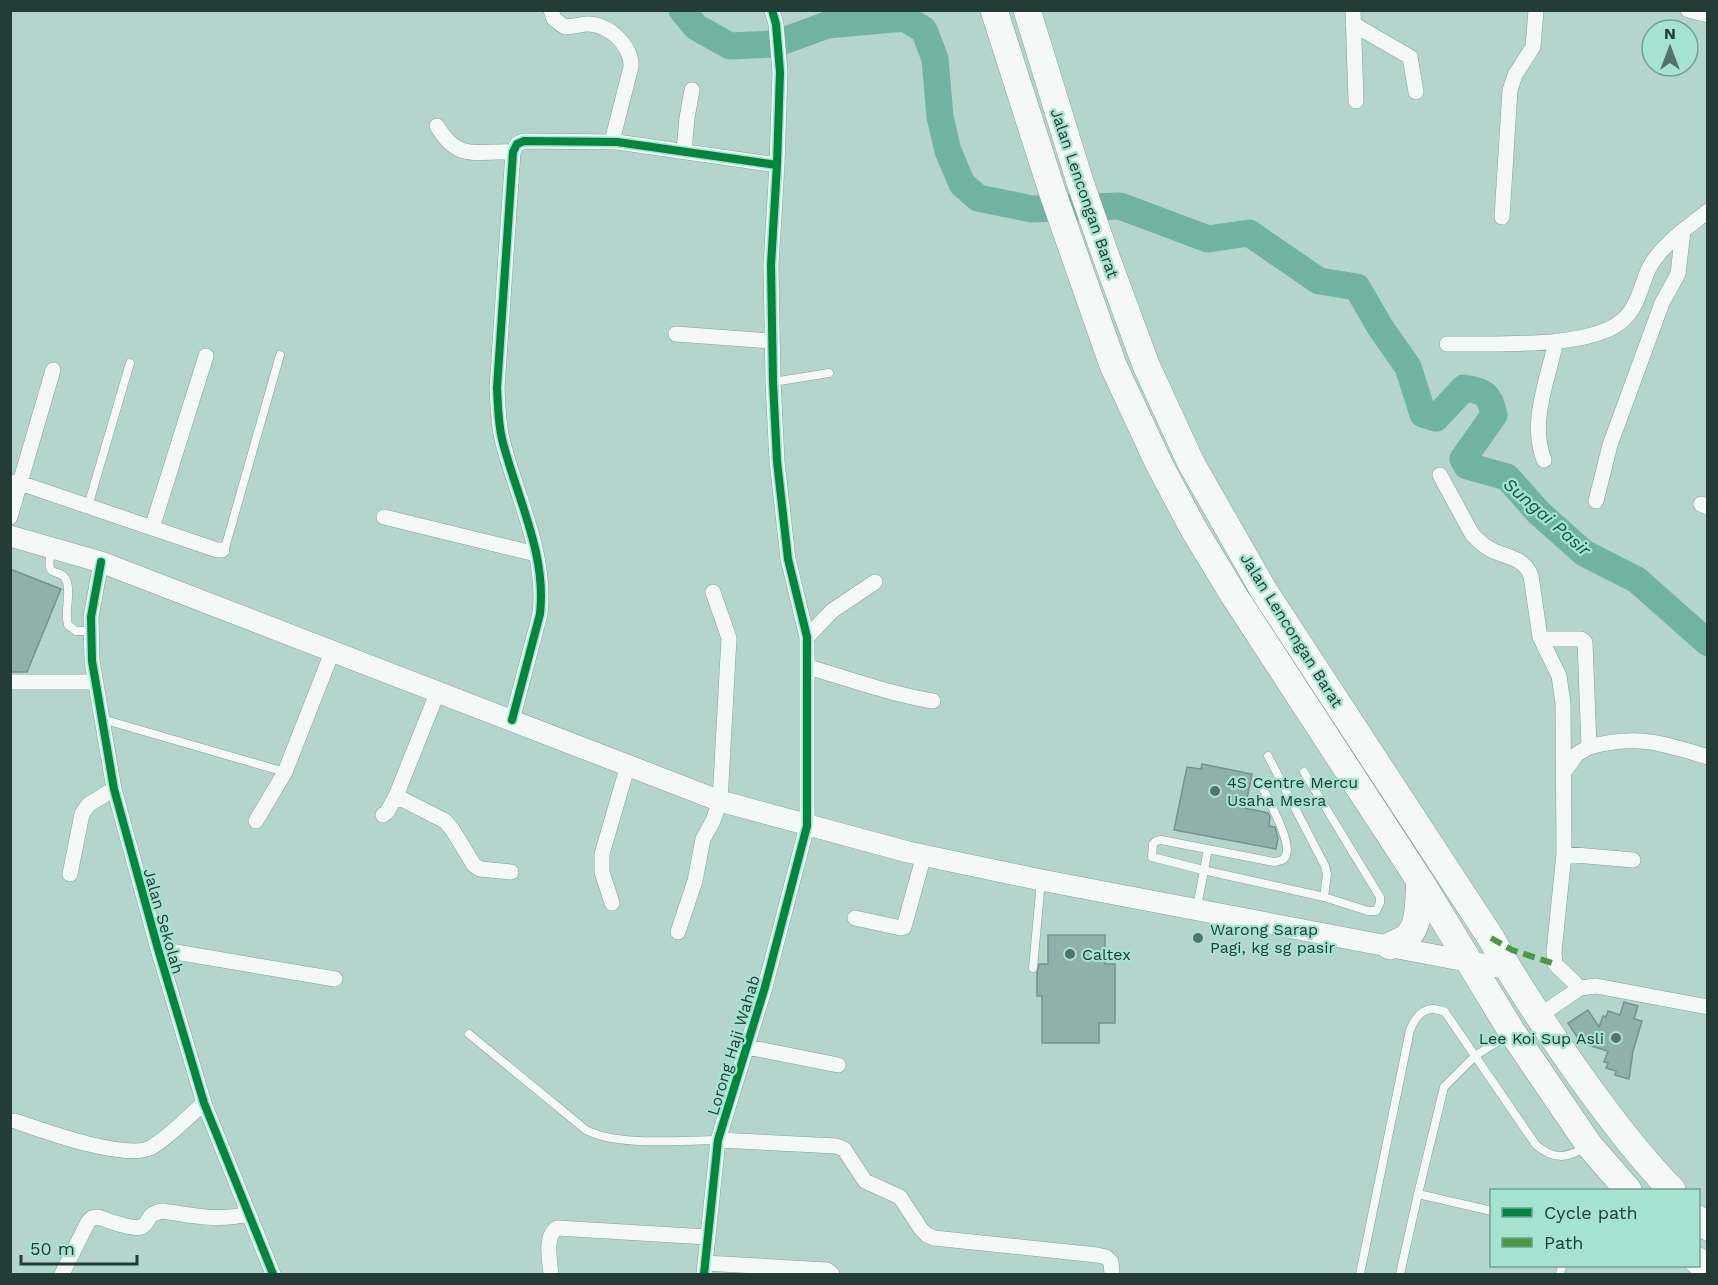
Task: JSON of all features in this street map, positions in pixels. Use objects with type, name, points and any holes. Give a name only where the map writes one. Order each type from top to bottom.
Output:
[{"type":"highway","name":"Jalan Lencongan Barat","points":[[994,10],[1052,191],[1113,365],[1159,464],[1193,528],[1233,594],[1420,881],[1512,1032],[1589,1145],[1626,1189]]},
{"type":"highway","name":"Jalan Lencongan Barat","points":[[1027,10],[1080,182],[1105,254],[1146,365],[1191,463],[1264,591],[1478,918],[1539,1016],[1612,1120],[1670,1189]]},
{"type":"highway","points":[[1390,946],[1405,939],[1413,928],[1420,881]]},
{"type":"main road","points":[[10,536],[101,562],[720,801],[807,826],[924,855],[1041,880],[1508,969]]},
{"type":"street","points":[[551,10],[554,19],[565,27],[587,24],[600,26],[616,35],[630,55],[632,67],[612,141]]},
{"type":"street","points":[[1502,217],[1510,90],[1515,75],[1533,47],[1536,10]]},
{"type":"street","points":[[1690,11],[1707,15]]},
{"type":"street","name":"Lorong Haji Wahab","points":[[705,1269],[706,1238],[718,1140],[765,987],[807,826],[807,638],[788,559],[777,461],[773,382],[771,265],[780,72],[774,17]]},
{"type":"street","points":[[1353,17],[1410,57],[1416,93]]},
{"type":"street","points":[[1353,17],[1356,101]]},
{"type":"street","points":[[684,151],[687,118],[693,90]]},
{"type":"street","points":[[437,126],[445,139],[460,151],[513,152]]},
{"type":"street","points":[[512,720],[540,614],[542,583],[498,417],[497,388],[513,152],[517,144],[524,141],[612,141],[777,165]]},
{"type":"street","points":[[1447,344],[1557,341],[1600,334],[1615,327],[1634,306],[1649,269],[1657,257],[1707,211]]},
{"type":"street","points":[[1596,501],[1610,445],[1662,303],[1678,274],[1683,231]]},
{"type":"street","points":[[676,334],[772,341]]},
{"type":"street","points":[[1544,460],[1538,445],[1538,419],[1557,341]]},
{"type":"street","points":[[152,528],[206,356]]},
{"type":"street","points":[[10,518],[15,482],[53,370]]},
{"type":"street","points":[[1440,475],[1472,534],[1479,542],[1528,567],[1540,637],[1562,689],[1565,771],[1564,854],[1554,952],[1555,964],[1580,988]]},
{"type":"street","points":[[15,482],[222,550]]},
{"type":"street","points":[[384,517],[536,554]]},
{"type":"street","name":"Jalan Sekolah","points":[[101,562],[94,595],[91,631],[95,682],[114,789],[204,1103],[273,1275]]},
{"type":"street","points":[[807,638],[832,611],[875,582]]},
{"type":"street","points":[[678,932],[695,881],[703,839],[720,801],[729,638],[713,592]]},
{"type":"street","points":[[1540,637],[1581,639],[1585,642],[1589,747]]},
{"type":"street","points":[[256,821],[285,772],[333,650]]},
{"type":"street","points":[[808,666],[883,691],[933,701]]},
{"type":"street","points":[[10,682],[95,682]]},
{"type":"street","points":[[383,815],[396,796],[438,691]]},
{"type":"street","points":[[1565,771],[1577,754],[1589,747],[1605,743],[1647,740],[1707,757]]},
{"type":"street","points":[[612,903],[601,863],[628,765]]},
{"type":"street","points":[[70,874],[82,813],[88,805],[114,789]]},
{"type":"street","points":[[396,796],[445,821],[474,866],[480,869],[511,872]]},
{"type":"street","points":[[1564,854],[1633,860]]},
{"type":"street","points":[[855,918],[904,927],[924,855]]},
{"type":"street","points":[[158,949],[335,979]]},
{"type":"street","points":[[1539,1016],[1580,988],[1596,986],[1707,1007]]},
{"type":"street","points":[[747,1047],[838,1065]]},
{"type":"street","points":[[15,1121],[61,1136],[122,1151],[133,1151],[157,1144],[204,1103]]},
{"type":"street","points":[[718,1140],[836,1146],[849,1153],[864,1181],[900,1197],[927,1235],[934,1238],[1096,1254],[1106,1257],[1111,1262],[1112,1275]]},
{"type":"street","points":[[62,1275],[92,1218],[98,1217],[136,1228],[144,1225],[150,1215],[163,1211],[216,1219],[249,1214]]},
{"type":"street","points":[[551,1275],[550,1238],[552,1231],[557,1228],[706,1238]]},
{"type":"street","points":[[705,1269],[827,1270],[832,1275]]},
{"type":"lane","points":[[222,550],[225,548],[280,355]]},
{"type":"lane","points":[[88,506],[130,363]]},
{"type":"lane","points":[[773,382],[829,373]]},
{"type":"lane","points":[[53,548],[48,566],[53,573],[61,574],[67,582],[68,625],[76,631],[91,631]]},
{"type":"lane","points":[[101,719],[285,772]]},
{"type":"lane","points":[[1268,756],[1325,866],[1327,874],[1324,897]]},
{"type":"lane","points":[[1261,784],[1284,837],[1287,852],[1284,859],[1274,862],[1161,840],[1156,840],[1153,844],[1152,856],[1324,897],[1374,912],[1378,910],[1380,897],[1304,772]]},
{"type":"lane","points":[[1196,910],[1208,849]]},
{"type":"lane","points":[[1033,968],[1041,880]]},
{"type":"lane","points":[[1360,1275],[1410,1030],[1414,1020],[1421,1012],[1438,1009],[1445,1012],[1536,1146],[1548,1155],[1564,1156],[1589,1145]]},
{"type":"lane","points":[[1400,1275],[1444,1087],[1475,1056],[1512,1032]]},
{"type":"lane","points":[[469,1034],[586,1130],[598,1136],[622,1140],[718,1140]]},
{"type":"lane","points":[[1418,1194],[1490,1211]]},
{"type":"building","points":[[10,569],[61,589],[27,672],[10,672]]},
{"type":"building","name":"4S Centre Mercu Usaha Mesra","points":[[1202,764],[1252,774],[1245,808],[1268,813],[1269,826],[1275,827],[1278,838],[1276,849],[1174,830],[1187,767],[1201,769]]},
{"type":"building","points":[[1048,935],[1105,935],[1105,964],[1115,964],[1115,1023],[1099,1023],[1099,1043],[1042,1043],[1042,996],[1037,996],[1037,972],[1039,964],[1048,964]]},
{"type":"building","name":"Lee Koi Sup Asli","points":[[1624,1002],[1638,1006],[1634,1019],[1642,1021],[1633,1051],[1629,1079],[1615,1075],[1616,1071],[1606,1068],[1608,1063],[1604,1062],[1608,1051],[1581,1043],[1568,1023],[1588,1010],[1599,1027],[1603,1016],[1606,1017],[1608,1011],[1620,1015]]},
{"type":"waterway","name":"Sungai Pasir","points":[[682,10],[696,27],[730,46],[775,44],[827,25],[905,18],[924,30],[935,59],[940,117],[948,151],[962,184],[978,198],[1032,209],[1120,206],[1208,239],[1249,233],[1319,281],[1357,287],[1380,327],[1408,367],[1423,414],[1436,418],[1464,388],[1481,392],[1488,398],[1494,415],[1463,459],[1467,466],[1507,477],[1539,513],[1584,553],[1637,580],[1708,643]]},
{"type":"marked path","points":[[1491,938],[1512,950],[1555,964]]},
{"type":"cycle path","points":[[704,1274],[718,1140],[765,987],[807,826],[807,637],[788,559],[777,461],[773,382],[771,265],[780,72],[776,24],[772,10]]},
{"type":"cycle path","points":[[512,720],[540,614],[541,591],[535,547],[502,439],[498,407],[497,388],[513,152],[517,144],[524,141],[617,142],[777,165]]},
{"type":"cycle path","points":[[101,562],[91,617],[92,661],[114,789],[204,1103],[273,1274]]},
{"type":"place","name":"4S Centre Mercu Usaha Mesra","points":[[1215,791]]},
{"type":"place","name":"Warong Sarap Pagi, kg sg pasir","points":[[1198,938]]},
{"type":"place","name":"Caltex","points":[[1070,954]]},
{"type":"place","name":"Lee Koi Sup Asli","points":[[1616,1038]]}]
